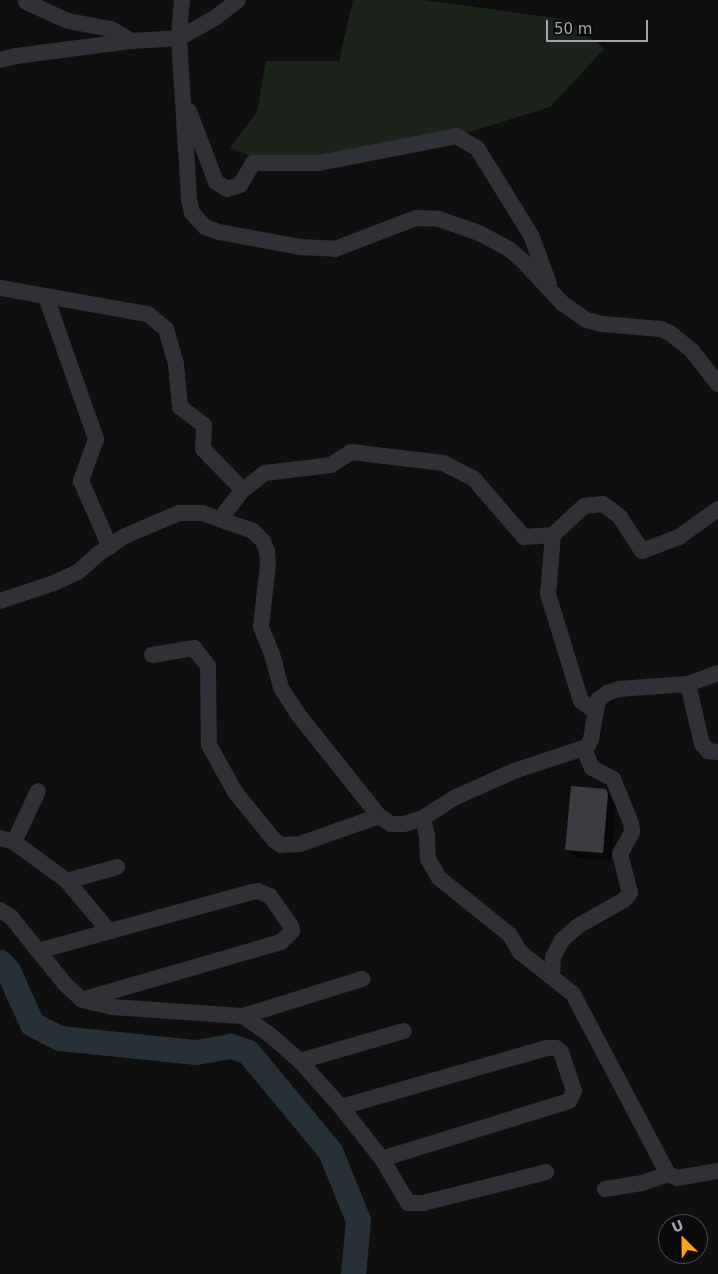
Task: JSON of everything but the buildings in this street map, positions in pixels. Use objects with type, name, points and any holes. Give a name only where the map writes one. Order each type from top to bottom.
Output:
[{"type":"street","points":[[182,0],[179,38],[190,206],[192,213],[205,227],[219,232],[300,247],[335,249],[416,218],[439,219],[495,240],[523,261],[562,302],[586,320],[602,324],[661,329],[670,333],[692,351],[718,384]]},
{"type":"street","points":[[0,60],[16,56],[132,41],[179,38],[215,18],[238,0]]},
{"type":"street","points":[[26,2],[68,21],[111,29],[124,34],[132,41]]},
{"type":"street","points":[[184,99],[216,182],[227,190],[240,185],[254,163],[318,163],[456,136],[476,148],[531,235],[552,291]]},
{"type":"street","points":[[0,288],[148,314],[166,328],[176,364],[180,407],[204,425],[203,449],[243,490]]},
{"type":"street","points":[[46,297],[96,439],[81,481],[110,547]]},
{"type":"street","points":[[220,519],[243,490],[265,474],[331,465],[351,452],[443,463],[474,478],[524,537],[553,535],[584,506],[603,504],[620,517],[642,551],[679,537],[718,509]]},
{"type":"street","points":[[0,601],[54,583],[78,572],[125,536],[179,513],[202,513],[253,531],[263,541],[267,551],[268,563],[261,626],[272,654],[281,688],[297,713],[379,816],[391,824],[404,824],[424,818],[454,798],[514,771],[584,749],[591,739],[598,700],[603,695],[618,689],[688,684],[718,672]]},
{"type":"street","points":[[553,535],[548,594],[581,701],[595,712]]},
{"type":"street","points":[[152,654],[194,648],[208,666],[209,745],[235,792],[280,845],[300,844],[379,816]]},
{"type":"street","points":[[688,684],[702,744],[708,751],[718,752]]},
{"type":"street","points":[[552,978],[553,957],[562,940],[578,926],[624,900],[630,893],[620,854],[632,832],[631,823],[613,779],[592,768],[584,749]]},
{"type":"street","points":[[38,791],[7,840],[67,881],[109,932]]},
{"type":"street","points":[[424,818],[428,859],[439,878],[510,935],[520,952],[573,994],[668,1174],[677,1178],[718,1171]]},
{"type":"street","points":[[67,881],[117,867]]},
{"type":"street","points":[[38,951],[258,891],[270,896],[282,909],[292,929],[282,942],[82,1000]]},
{"type":"street","points":[[0,910],[11,917],[38,951],[82,1000],[112,1007],[243,1016],[362,979]]},
{"type":"street","points":[[243,1016],[269,1034],[300,1060],[342,1107],[382,1159],[402,1195],[412,1204],[422,1204],[546,1172]]},
{"type":"street","points":[[300,1060],[404,1031]]},
{"type":"street","points":[[342,1107],[547,1048],[556,1048],[561,1052],[574,1091],[569,1101],[382,1159]]},
{"type":"street","points":[[605,1189],[642,1183],[668,1174]]},
{"type":"shaded area","points":[[353,0],[425,0],[569,20],[604,49],[550,107],[463,134],[303,165],[253,157],[230,148],[257,112],[266,61],[339,61]]},
{"type":"waterway","points":[[0,962],[8,971],[32,1024],[60,1038],[196,1052],[231,1046],[248,1052],[330,1151],[358,1220],[353,1274]]}]
